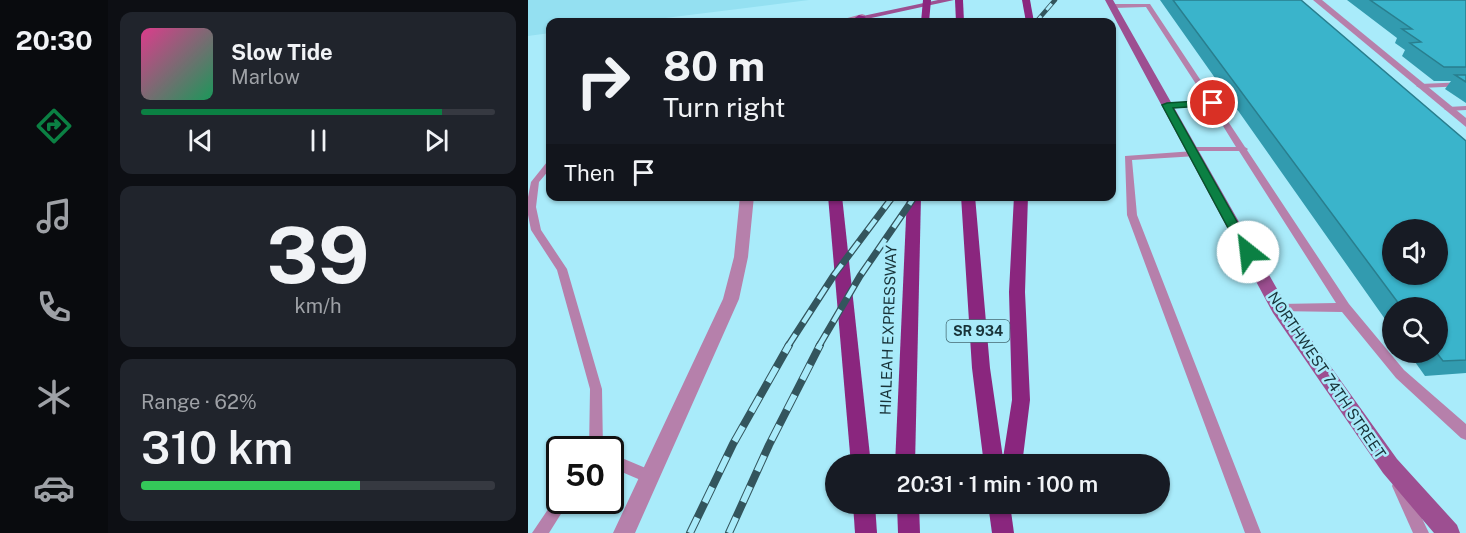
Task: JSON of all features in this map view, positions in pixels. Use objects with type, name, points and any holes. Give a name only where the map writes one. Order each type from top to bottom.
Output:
[{"type":"main road","points":[[925,18],[927,0]]},
{"type":"main road","points":[[862,17],[950,0]]},
{"type":"main road","points":[[959,0],[960,18]]},
{"type":"main road","points":[[1015,0],[1025,3],[1029,18]]},
{"type":"main road","name":"NORTHWEST 74TH STREET","points":[[1111,3],[1279,308],[1390,466],[1449,533]]},
{"type":"main road","points":[[835,201],[860,454]]},
{"type":"main road","name":"HIALEAH EXPRESSWAY","points":[[905,454],[914,201]]},
{"type":"main road","name":"SR 934","points":[[968,201],[981,368],[993,454]]},
{"type":"main road","points":[[1013,454],[1021,400],[1017,292],[1021,201]]},
{"type":"main road","points":[[865,514],[866,533]]},
{"type":"main road","points":[[908,514],[909,533]]},
{"type":"main road","points":[[1000,514],[1003,531]]},
{"type":"main road","points":[[1003,531],[1005,514]]},
{"type":"street","points":[[1317,0],[1466,124]]},
{"type":"street","points":[[857,18],[862,17]]},
{"type":"street","points":[[624,533],[731,299],[741,257],[747,201]]},
{"type":"lane","points":[[1111,3],[1148,5],[1244,148],[1345,307],[1400,374],[1466,433]]},
{"type":"lane","points":[[1419,86],[1466,84]]},
{"type":"lane","points":[[1167,105],[1213,103]]},
{"type":"lane","points":[[1448,109],[1466,108]]},
{"type":"lane","points":[[1244,148],[1128,158],[1132,215],[1253,533]]},
{"type":"lane","points":[[546,168],[532,190],[531,207],[536,230],[562,269],[596,388],[596,436]]},
{"type":"lane","points":[[528,177],[541,173]]},
{"type":"lane","points":[[1279,308],[1345,307]]},
{"type":"lane","points":[[624,466],[650,477]]},
{"type":"lane","name":"NORTHWEST 74TH STREET","points":[[1390,466],[1421,533]]},
{"type":"lane","points":[[540,533],[553,514]]},
{"type":"shaded area","points":[[528,0],[809,0],[665,18],[546,18],[546,34],[528,36]]},
{"type":"building","points":[[1173,0],[1301,0],[1466,141],[1466,360],[1448,361],[1448,297],[1394,297],[1385,285],[1448,285],[1448,219],[1382,219],[1382,281]]},
{"type":"building","points":[[1370,0],[1466,0],[1466,67],[1444,67],[1410,43],[1421,42],[1402,29],[1412,29]]},
{"type":"building","points":[[1455,75],[1466,75],[1466,82]]},
{"type":"railway","points":[[1039,18],[1055,0]]},
{"type":"railway","points":[[788,346],[834,275],[890,201]]},
{"type":"railway","points":[[819,346],[860,276],[912,201]]},
{"type":"railway","points":[[690,533],[733,444],[789,345]]},
{"type":"railway","points":[[729,533],[769,445],[820,345]]},
{"type":"route","points":[[1213,103],[1167,105],[1248,252]]}]
